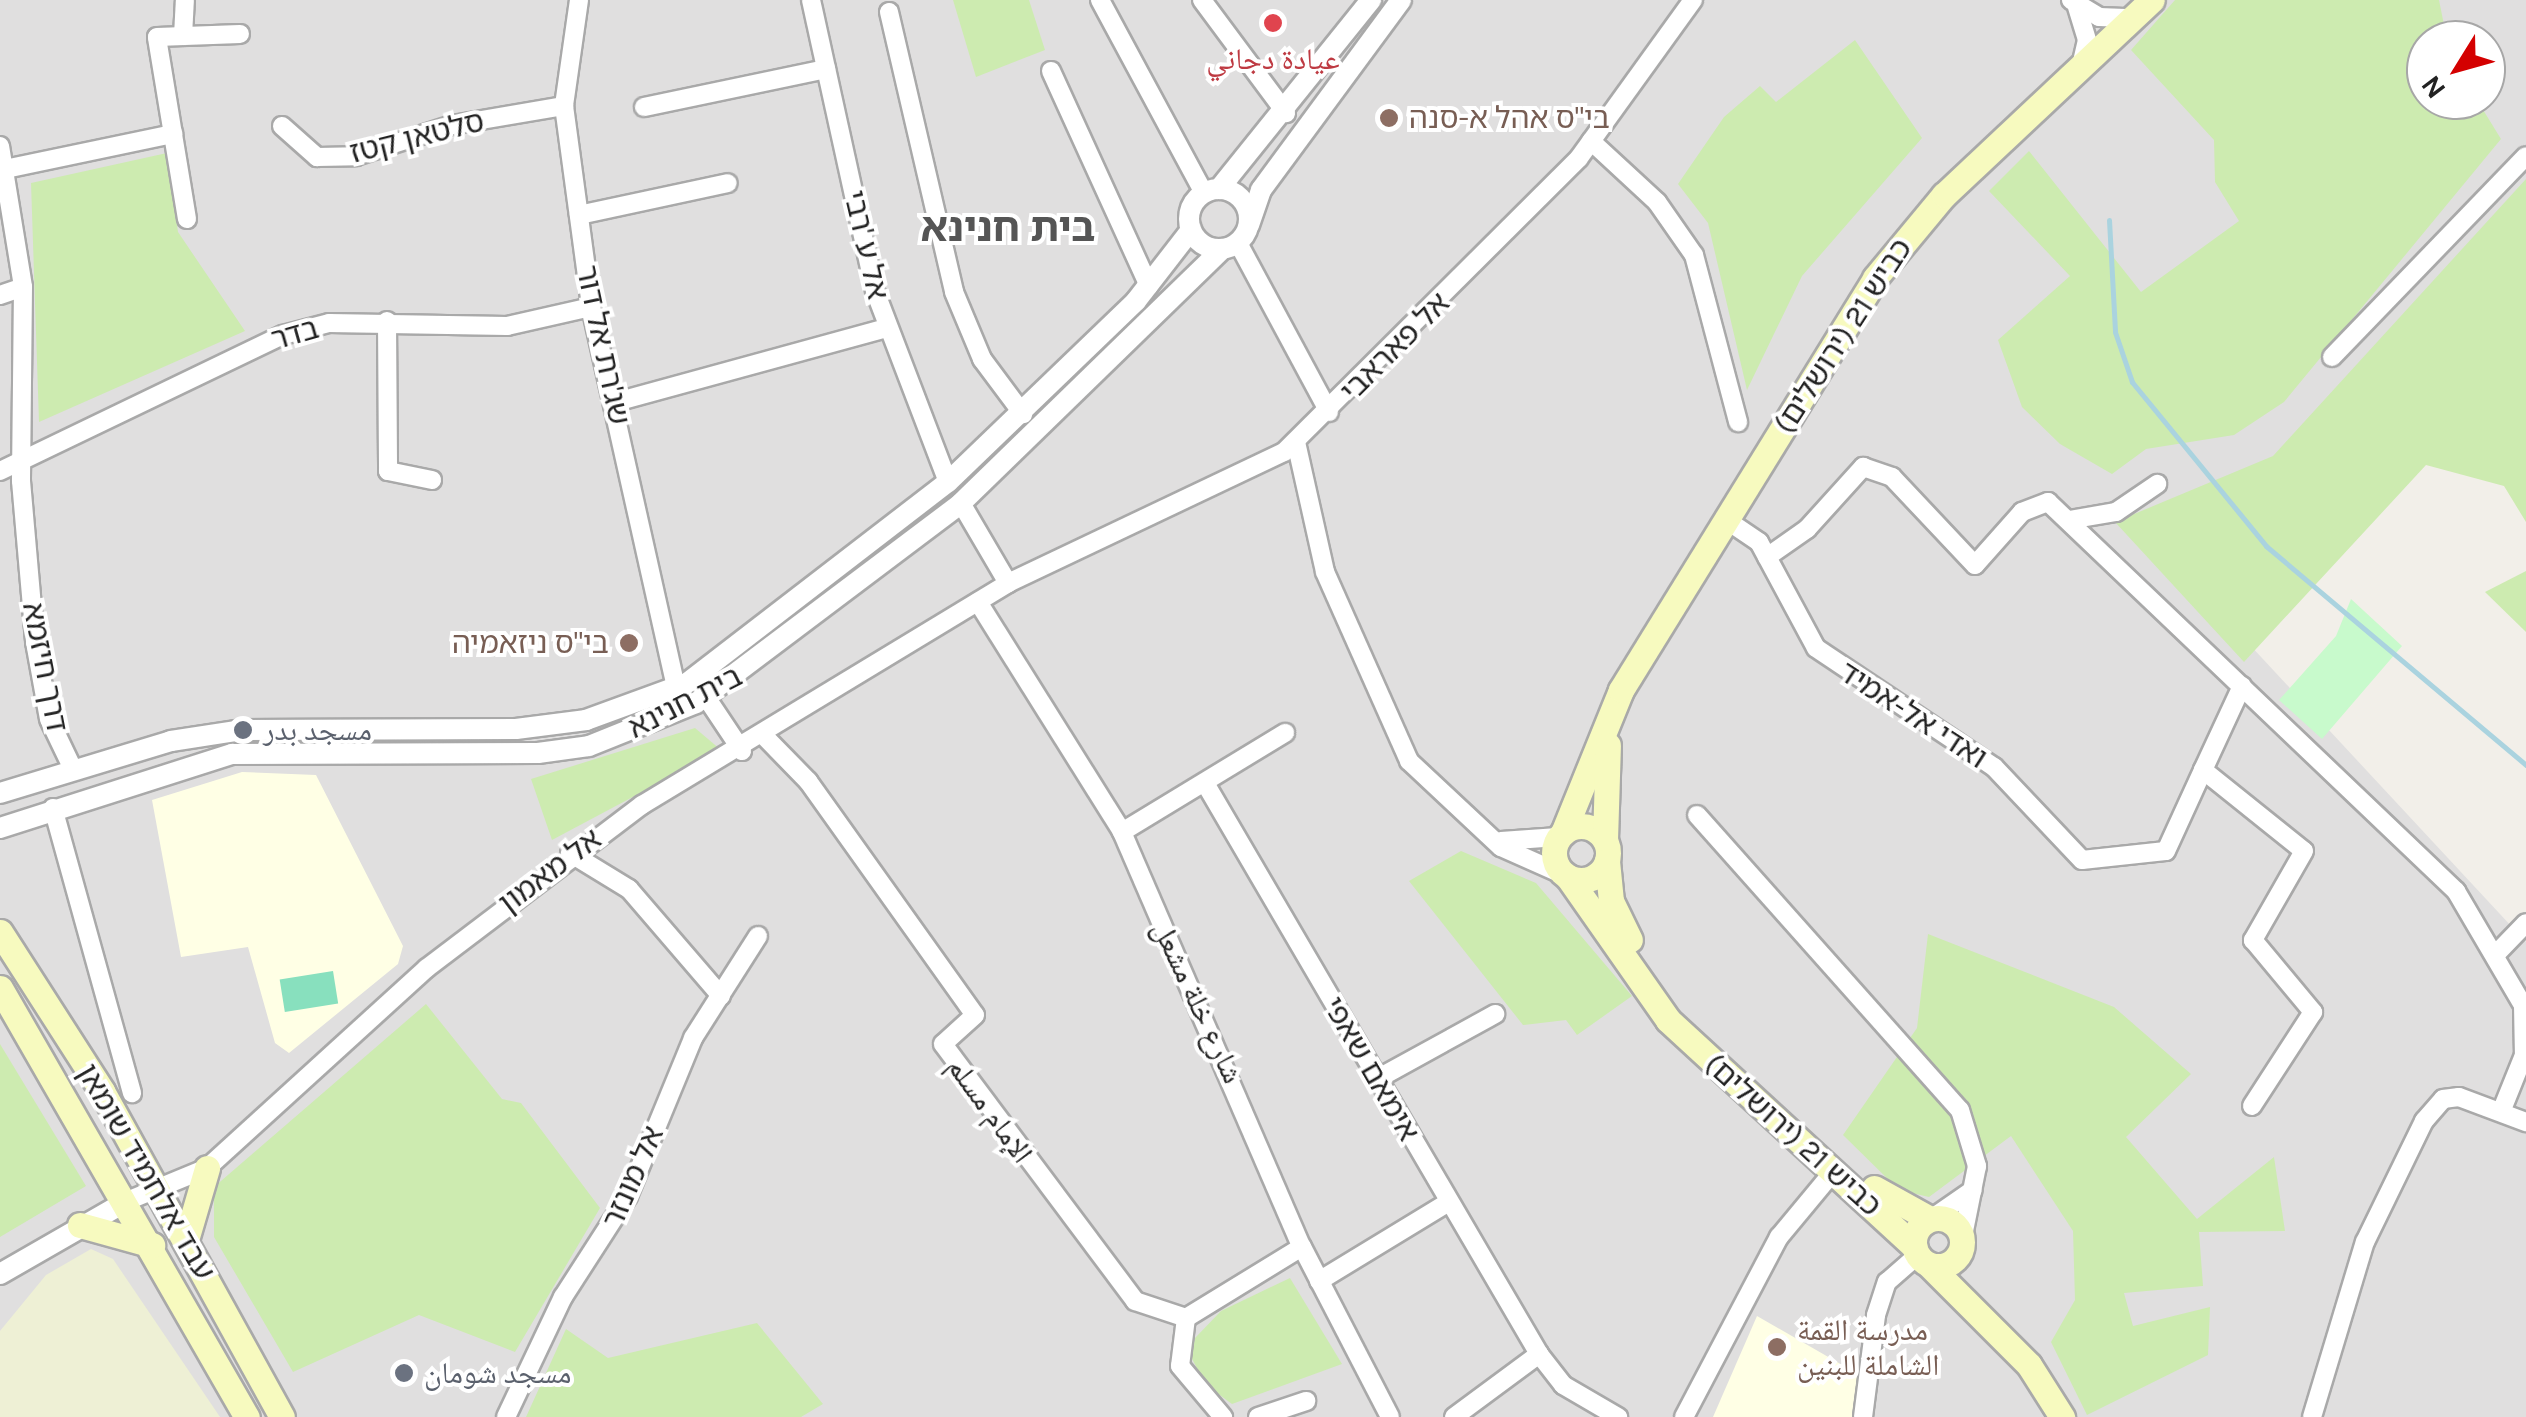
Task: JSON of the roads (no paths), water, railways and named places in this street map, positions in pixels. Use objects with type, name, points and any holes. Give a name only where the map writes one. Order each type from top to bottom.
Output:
[{"type":"main road","name":"כביש 21 (ירושלים)","points":[[1560,835],[1630,674],[1898,248],[2152,0]]},
{"type":"main road","name":"כביש 21 (ירושלים)","points":[[1630,674],[1606,762],[1606,851],[1615,912],[1679,1010],[1890,1202],[1954,1223],[2006,1339]]},
{"type":"main road","points":[[1582,826],[1606,851],[1594,878],[1566,876],[1554,858],[1560,835],[1582,826]]},
{"type":"main road","name":"כביש 21 (ירושלים)","points":[[1566,876],[1668,1020],[2006,1339],[2062,1417]]},
{"type":"main road","name":"עבד אלחמיד שומאן","points":[[0,932],[160,1191],[282,1417]]},
{"type":"main road","name":"עבד אלחמיד שומאן","points":[[0,988],[128,1202],[247,1417]]},
{"type":"main road","points":[[186,1240],[206,1168]]},
{"type":"main road","points":[[1932,1218],[1921,1256],[1953,1262],[1962,1242]]},
{"type":"main road","points":[[80,1224],[152,1245]]},
{"type":"street","points":[[183,36],[185,0]]},
{"type":"street","name":"שג'רת אל דור","points":[[580,0],[564,106],[579,214],[592,307],[676,688]]},
{"type":"street","name":"אל ע 'רבי","points":[[811,0],[886,328],[948,482]]},
{"type":"street","points":[[1100,0],[1211,191],[1246,204],[1236,239],[1329,412]]},
{"type":"street","points":[[1202,0],[1286,113]]},
{"type":"street","points":[[1211,191],[1286,113],[1371,0]]},
{"type":"street","name":"בית חנינא","points":[[0,828],[232,754],[589,746],[706,697],[962,504],[1236,239],[1261,190],[1401,0]]},
{"type":"street","name":"אל פאראבי","points":[[1008,583],[1222,487],[1296,442],[1590,141],[1693,0]]},
{"type":"street","points":[[2074,3],[2132,18]]},
{"type":"street","points":[[2074,3],[2087,40],[2082,66]]},
{"type":"street","points":[[890,12],[954,292],[982,360],[1023,414]]},
{"type":"street","points":[[187,219],[156,38],[240,34]]},
{"type":"street","points":[[644,107],[826,69]]},
{"type":"street","points":[[1051,72],[1149,286]]},
{"type":"street","name":"סלטאן קטז","points":[[282,126],[318,157],[356,156],[452,125],[564,106]]},
{"type":"street","points":[[6,169],[172,134]]},
{"type":"street","points":[[1590,141],[1658,202],[1694,255],[1738,422]]},
{"type":"street","name":"דרך חיזמא","points":[[0,146],[6,169],[8,222],[23,287],[21,458],[36,642],[49,719],[72,766]]},
{"type":"street","points":[[2332,357],[2526,156]]},
{"type":"street","points":[[579,214],[728,183]]},
{"type":"street","name":"בית חנינא","points":[[0,792],[72,766],[243,730],[533,727],[586,720],[676,688],[726,659],[948,482],[1023,414],[1149,286],[1191,230],[1190,209],[1211,191]]},
{"type":"street","points":[[1191,230],[1236,239]]},
{"type":"street","points":[[0,295],[23,287]]},
{"type":"street","name":"בדר","points":[[0,471],[283,336],[387,322],[507,326],[592,307]]},
{"type":"street","points":[[387,322],[388,471],[432,480]]},
{"type":"street","points":[[616,402],[886,328]]},
{"type":"street","points":[[1296,442],[1325,572],[1400,746],[1478,829],[1566,876]]},
{"type":"street","points":[[1767,557],[1808,529],[1862,467],[1892,478],[1975,565],[2022,512],[2048,502],[2407,838],[2498,952],[2523,1005],[2524,1055],[2501,1112]]},
{"type":"street","points":[[2069,520],[2116,512],[2157,484]]},
{"type":"street","points":[[962,504],[1008,583]]},
{"type":"street","name":"ואדי אל-אמיד","points":[[1725,519],[1767,557],[1816,648],[1994,767],[2082,860],[2166,851],[2203,770]]},
{"type":"street","name":"אל מאמון","points":[[128,1202],[206,1168],[570,853],[742,751],[1008,583]]},
{"type":"street","name":"شارع خلة مشعل","points":[[978,602],[1122,832],[1302,1247],[1390,1417]]},
{"type":"street","points":[[2242,686],[2203,770],[2304,851],[2253,940],[2313,1012],[2252,1106]]},
{"type":"street","points":[[706,697],[742,751]]},
{"type":"street","points":[[1122,832],[1285,733]]},
{"type":"street","name":"الإمام مسلم","points":[[764,737],[808,781],[975,1015],[943,1044],[1092,1252],[1135,1301],[1186,1318]]},
{"type":"street","name":"אימאם שאפי","points":[[1205,783],[1539,1354],[1563,1386],[1618,1417]]},
{"type":"street","points":[[53,808],[132,1092]]},
{"type":"street","points":[[1697,815],[1944,1088],[1970,1130],[1977,1175],[1962,1242]]},
{"type":"street","points":[[1478,829],[1515,845],[1560,835]]},
{"type":"street","points":[[570,853],[629,889],[721,996]]},
{"type":"street","name":"אל מונזר","points":[[506,1417],[564,1297],[628,1196],[693,1038],[758,936]]},
{"type":"street","points":[[2498,952],[2522,936]]},
{"type":"street","points":[[1376,1079],[1495,1014]]},
{"type":"street","points":[[2312,1417],[2365,1242],[2424,1122],[2443,1099],[2526,1122]]},
{"type":"street","points":[[1684,1417],[1779,1238],[1833,1172]]},
{"type":"street","points":[[1932,1218],[1964,1202],[1977,1175]]},
{"type":"street","points":[[0,1274],[80,1224],[128,1202]]},
{"type":"street","points":[[1319,1282],[1449,1202]]},
{"type":"street","points":[[1223,1417],[1180,1366],[1186,1318],[1302,1247]]},
{"type":"street","points":[[1863,1417],[1876,1315],[1888,1282],[1921,1256]]},
{"type":"street","points":[[1454,1417],[1539,1354]]},
{"type":"street","points":[[1258,1417],[1306,1401]]},
{"type":"waterway","points":[[2109,220],[2115,332],[2132,382],[2266,546],[2526,765]]},
{"type":"place","name":"عيادة دجاني","points":[[1273,23]]},
{"type":"place","name":"בי\"ס אהל א-סנה","points":[[1389,118]]},
{"type":"place","name":"בי\"ס ניזאמיה","points":[[629,643]]},
{"type":"place","name":"مسجد بدر","points":[[243,730]]},
{"type":"place","name":"مدرسة القمة الشاملة للبنين","points":[[1777,1347]]},
{"type":"place","name":"مسجد شومان","points":[[404,1373]]},
{"type":"district","name":"בית חנינא","points":[[1008,228]]}]
